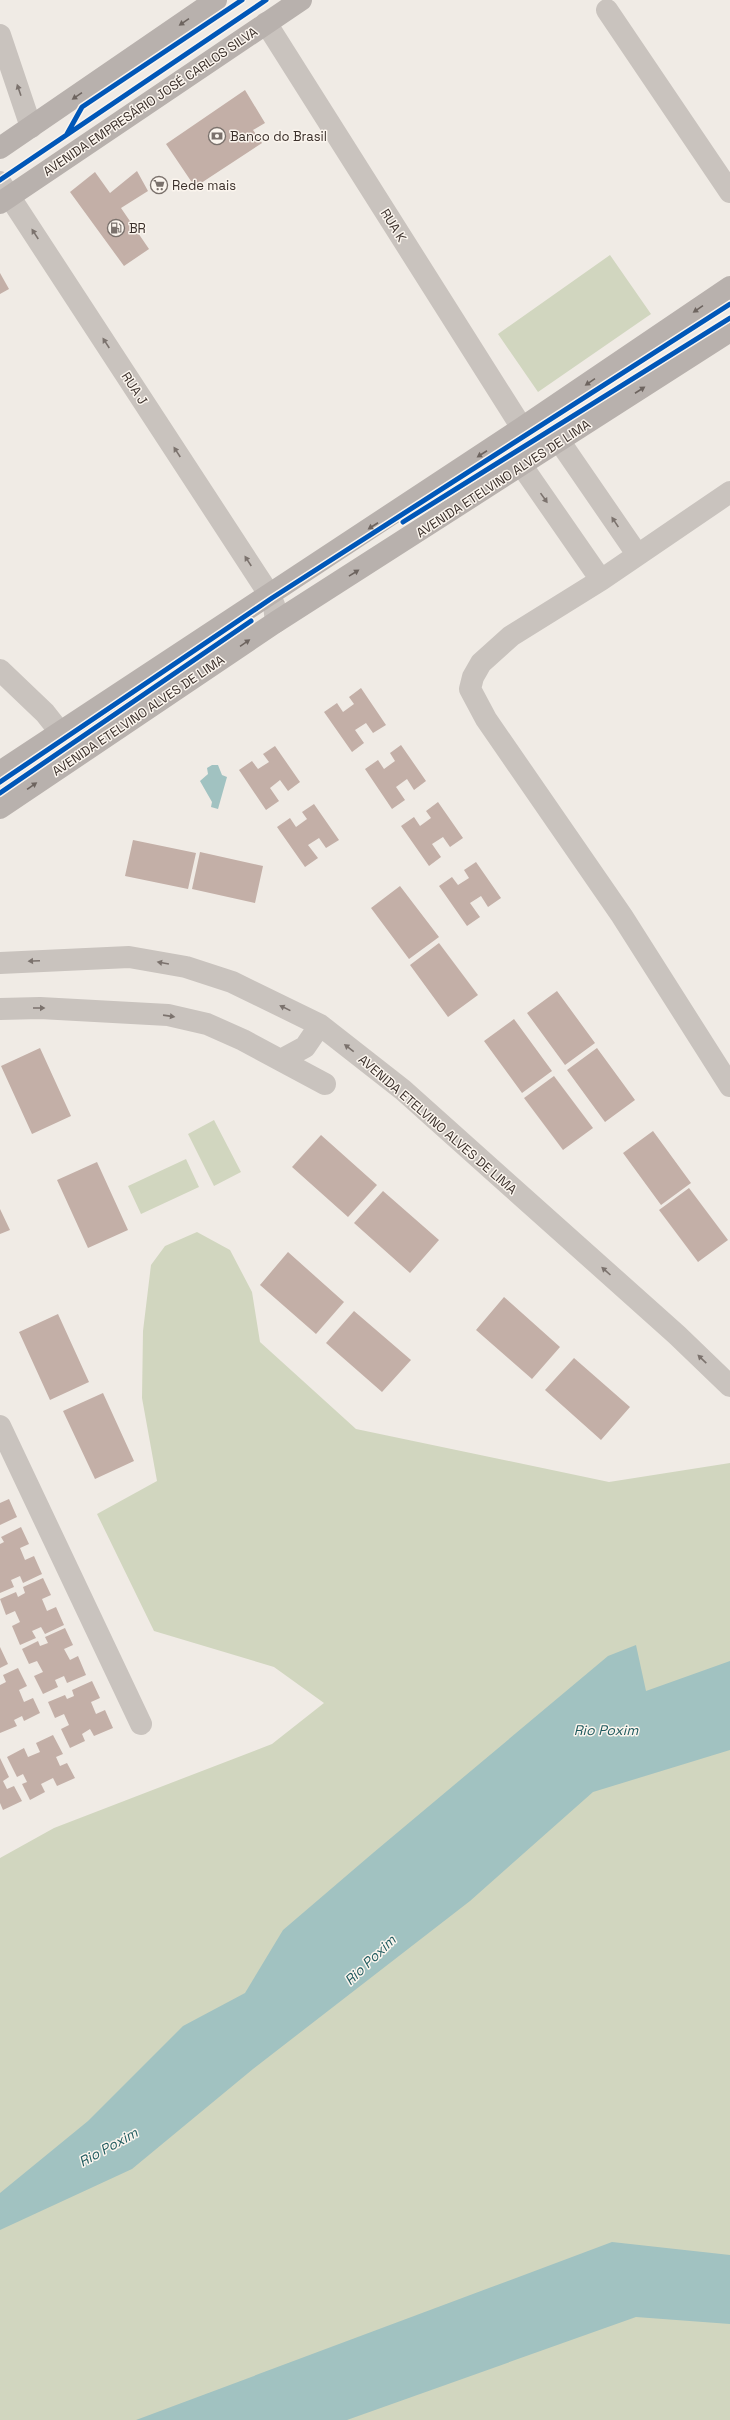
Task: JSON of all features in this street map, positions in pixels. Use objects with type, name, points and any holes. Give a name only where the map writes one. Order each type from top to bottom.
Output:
[{"type":"main road","points":[[1,144],[31,127],[216,0]]},
{"type":"main road","name":"AVENIDA EMPRESÁRIO JOSÉ CARLOS SILVA","points":[[3,194],[301,0]]},
{"type":"main road","points":[[2,767],[60,732],[522,428],[730,287]]},
{"type":"main road","name":"AVENIDA ETELVINO ALVES DE LIMA","points":[[0,808],[276,622],[560,442],[730,331]]},
{"type":"street","points":[[607,10],[730,192]]},
{"type":"street","name":"RUA K","points":[[266,23],[522,428]]},
{"type":"street","points":[[0,35],[31,127]]},
{"type":"street","name":"RUA J","points":[[3,194],[269,594]]},
{"type":"street","points":[[560,442],[637,554]]},
{"type":"street","points":[[522,466],[601,580]]},
{"type":"street","points":[[730,492],[601,580],[511,636],[481,663],[473,677],[470,689],[474,700],[486,720],[622,916],[730,1086]]},
{"type":"street","points":[[269,594],[274,605],[276,622]]},
{"type":"street","points":[[0,670],[45,713],[60,732]]},
{"type":"street","name":"AVENIDA ETELVINO ALVES DE LIMA","points":[[0,963],[129,957],[186,967],[232,982],[320,1025],[403,1090],[677,1335],[730,1386]]},
{"type":"street","points":[[0,1009],[40,1008],[168,1015],[207,1024],[326,1084]]},
{"type":"street","points":[[281,1060],[305,1047],[320,1025]]},
{"type":"street","points":[[0,1426],[142,1724]]},
{"type":"green space","points":[[610,255],[651,314],[538,392],[498,334]]},
{"type":"green space","points":[[214,1120],[241,1172],[214,1186],[188,1134]]},
{"type":"green space","points":[[186,1159],[199,1187],[141,1214],[128,1186]]},
{"type":"green space","points":[[197,1232],[230,1250],[252,1292],[260,1342],[356,1429],[609,1482],[730,1463],[730,2420],[0,2420],[0,1858],[54,1828],[272,1744],[324,1703],[274,1667],[154,1631],[97,1514],[157,1481],[142,1398],[143,1331],[151,1265],[165,1246]]},
{"type":"water","points":[[212,765],[218,765],[222,775],[227,777],[218,809],[211,807],[212,802],[200,781],[208,774],[207,768]]},
{"type":"water","name":"Rio Poxim","points":[[636,1645],[646,1691],[730,1661],[730,1750],[593,1792],[470,1901],[253,2069],[132,2169],[0,2230],[0,2193],[88,2121],[183,2026],[245,1993],[283,1930],[608,1656]]},
{"type":"water","points":[[612,2242],[730,2255],[730,2324],[636,2317],[347,2420],[136,2420]]},
{"type":"building","name":"Banco do Brasil","points":[[245,90],[265,123],[253,130],[262,143],[195,187],[166,144]]},
{"type":"building","name":"BR","points":[[137,171],[148,191],[121,208],[149,249],[124,266],[70,192],[95,172],[110,193]]},
{"type":"building","points":[[0,273],[9,289],[0,294]]},
{"type":"building","points":[[361,688],[386,725],[373,733],[366,723],[355,730],[364,743],[352,752],[324,712],[337,703],[343,712],[354,704],[349,697]]},
{"type":"building","points":[[401,745],[426,781],[414,790],[407,779],[396,787],[405,800],[392,809],[365,769],[378,760],[384,769],[395,761],[390,753]]},
{"type":"building","points":[[275,746],[300,782],[288,791],[280,780],[270,788],[279,801],[266,810],[239,770],[252,761],[258,769],[269,762],[263,754]]},
{"type":"building","points":[[438,802],[463,838],[450,847],[443,837],[432,844],[441,857],[429,866],[401,826],[414,817],[420,826],[431,818],[426,811]]},
{"type":"building","points":[[314,804],[339,840],[326,848],[319,838],[308,845],[318,858],[305,867],[277,827],[290,818],[296,827],[307,819],[302,812]]},
{"type":"building","points":[[133,840],[196,853],[188,889],[125,876]]},
{"type":"building","points":[[200,852],[263,866],[255,903],[192,889]]},
{"type":"building","points":[[476,862],[501,898],[488,907],[481,896],[470,903],[480,917],[467,926],[439,886],[452,877],[458,885],[469,878],[464,870]]},
{"type":"building","points":[[400,886],[439,937],[409,959],[371,908]]},
{"type":"building","points":[[439,943],[478,995],[448,1017],[410,965]]},
{"type":"building","points":[[557,991],[595,1043],[565,1065],[527,1013]]},
{"type":"building","points":[[514,1019],[552,1071],[522,1093],[484,1041]]},
{"type":"building","points":[[40,1048],[71,1116],[32,1134],[1,1066]]},
{"type":"building","points":[[597,1048],[635,1100],[605,1122],[567,1070]]},
{"type":"building","points":[[554,1076],[593,1128],[563,1150],[524,1098]]},
{"type":"building","points":[[653,1131],[691,1183],[661,1205],[623,1153]]},
{"type":"building","points":[[321,1135],[377,1185],[348,1217],[292,1167]]},
{"type":"building","points":[[97,1162],[128,1230],[88,1248],[57,1180]]},
{"type":"building","points":[[689,1188],[728,1240],[698,1262],[659,1210]]},
{"type":"building","points":[[383,1191],[439,1240],[410,1273],[354,1223]]},
{"type":"building","points":[[0,1209],[10,1230],[0,1234]]},
{"type":"building","points":[[288,1252],[344,1302],[316,1334],[260,1285]]},
{"type":"building","points":[[504,1297],[560,1347],[532,1379],[476,1330]]},
{"type":"building","points":[[354,1311],[411,1360],[382,1392],[326,1343]]},
{"type":"building","points":[[58,1314],[89,1382],[50,1400],[19,1332]]},
{"type":"building","points":[[574,1358],[630,1407],[601,1440],[545,1390]]},
{"type":"building","points":[[103,1393],[134,1461],[95,1479],[63,1411]]},
{"type":"building","points":[[9,1499],[17,1517],[0,1525],[0,1503]]},
{"type":"building","points":[[21,1527],[29,1544],[20,1548],[25,1560],[34,1556],[42,1574],[23,1583],[20,1576],[11,1580],[14,1587],[0,1593],[0,1544],[4,1542],[1,1537]]},
{"type":"building","points":[[43,1578],[51,1595],[42,1599],[47,1611],[56,1607],[64,1625],[45,1634],[41,1627],[32,1631],[36,1638],[20,1645],[12,1626],[20,1622],[15,1611],[6,1615],[0,1599],[16,1592],[18,1597],[25,1593],[23,1587]]},
{"type":"building","points":[[65,1628],[73,1645],[64,1649],[70,1660],[78,1656],[86,1675],[67,1683],[64,1676],[55,1680],[58,1687],[43,1694],[34,1676],[43,1672],[37,1661],[29,1664],[22,1649],[38,1641],[40,1646],[48,1643],[45,1637]]},
{"type":"building","points":[[0,1647],[8,1664],[0,1668]]},
{"type":"building","points":[[18,1668],[27,1686],[19,1690],[24,1702],[33,1698],[40,1713],[24,1721],[22,1716],[14,1720],[17,1726],[0,1733],[0,1685],[6,1682],[3,1675]]},
{"type":"building","points":[[92,1681],[100,1698],[91,1702],[96,1714],[105,1710],[113,1728],[94,1736],[90,1729],[82,1734],[85,1741],[70,1748],[61,1729],[69,1725],[64,1714],[55,1718],[48,1702],[65,1695],[67,1699],[74,1696],[72,1690]]},
{"type":"building","points":[[53,1735],[63,1754],[56,1757],[60,1766],[67,1763],[75,1778],[57,1786],[53,1778],[41,1784],[45,1792],[30,1800],[22,1784],[27,1782],[23,1774],[17,1777],[7,1757],[24,1748],[28,1757],[40,1752],[36,1743]]},
{"type":"building","points":[[0,1758],[9,1777],[3,1781],[7,1789],[14,1786],[22,1801],[3,1810],[0,1803]]},
{"type":"cycle path","points":[[67,134],[82,107],[242,0]]},
{"type":"cycle path","points":[[0,180],[266,0]]},
{"type":"cycle path","points":[[0,782],[272,598],[730,304]]},
{"type":"cycle path","points":[[403,522],[730,318]]},
{"type":"cycle path","points":[[0,793],[251,621]]},
{"type":"place","name":"Banco do Brasil","points":[[217,136]]},
{"type":"place","name":"Rede mais","points":[[159,185]]},
{"type":"place","name":"BR","points":[[116,228]]}]
